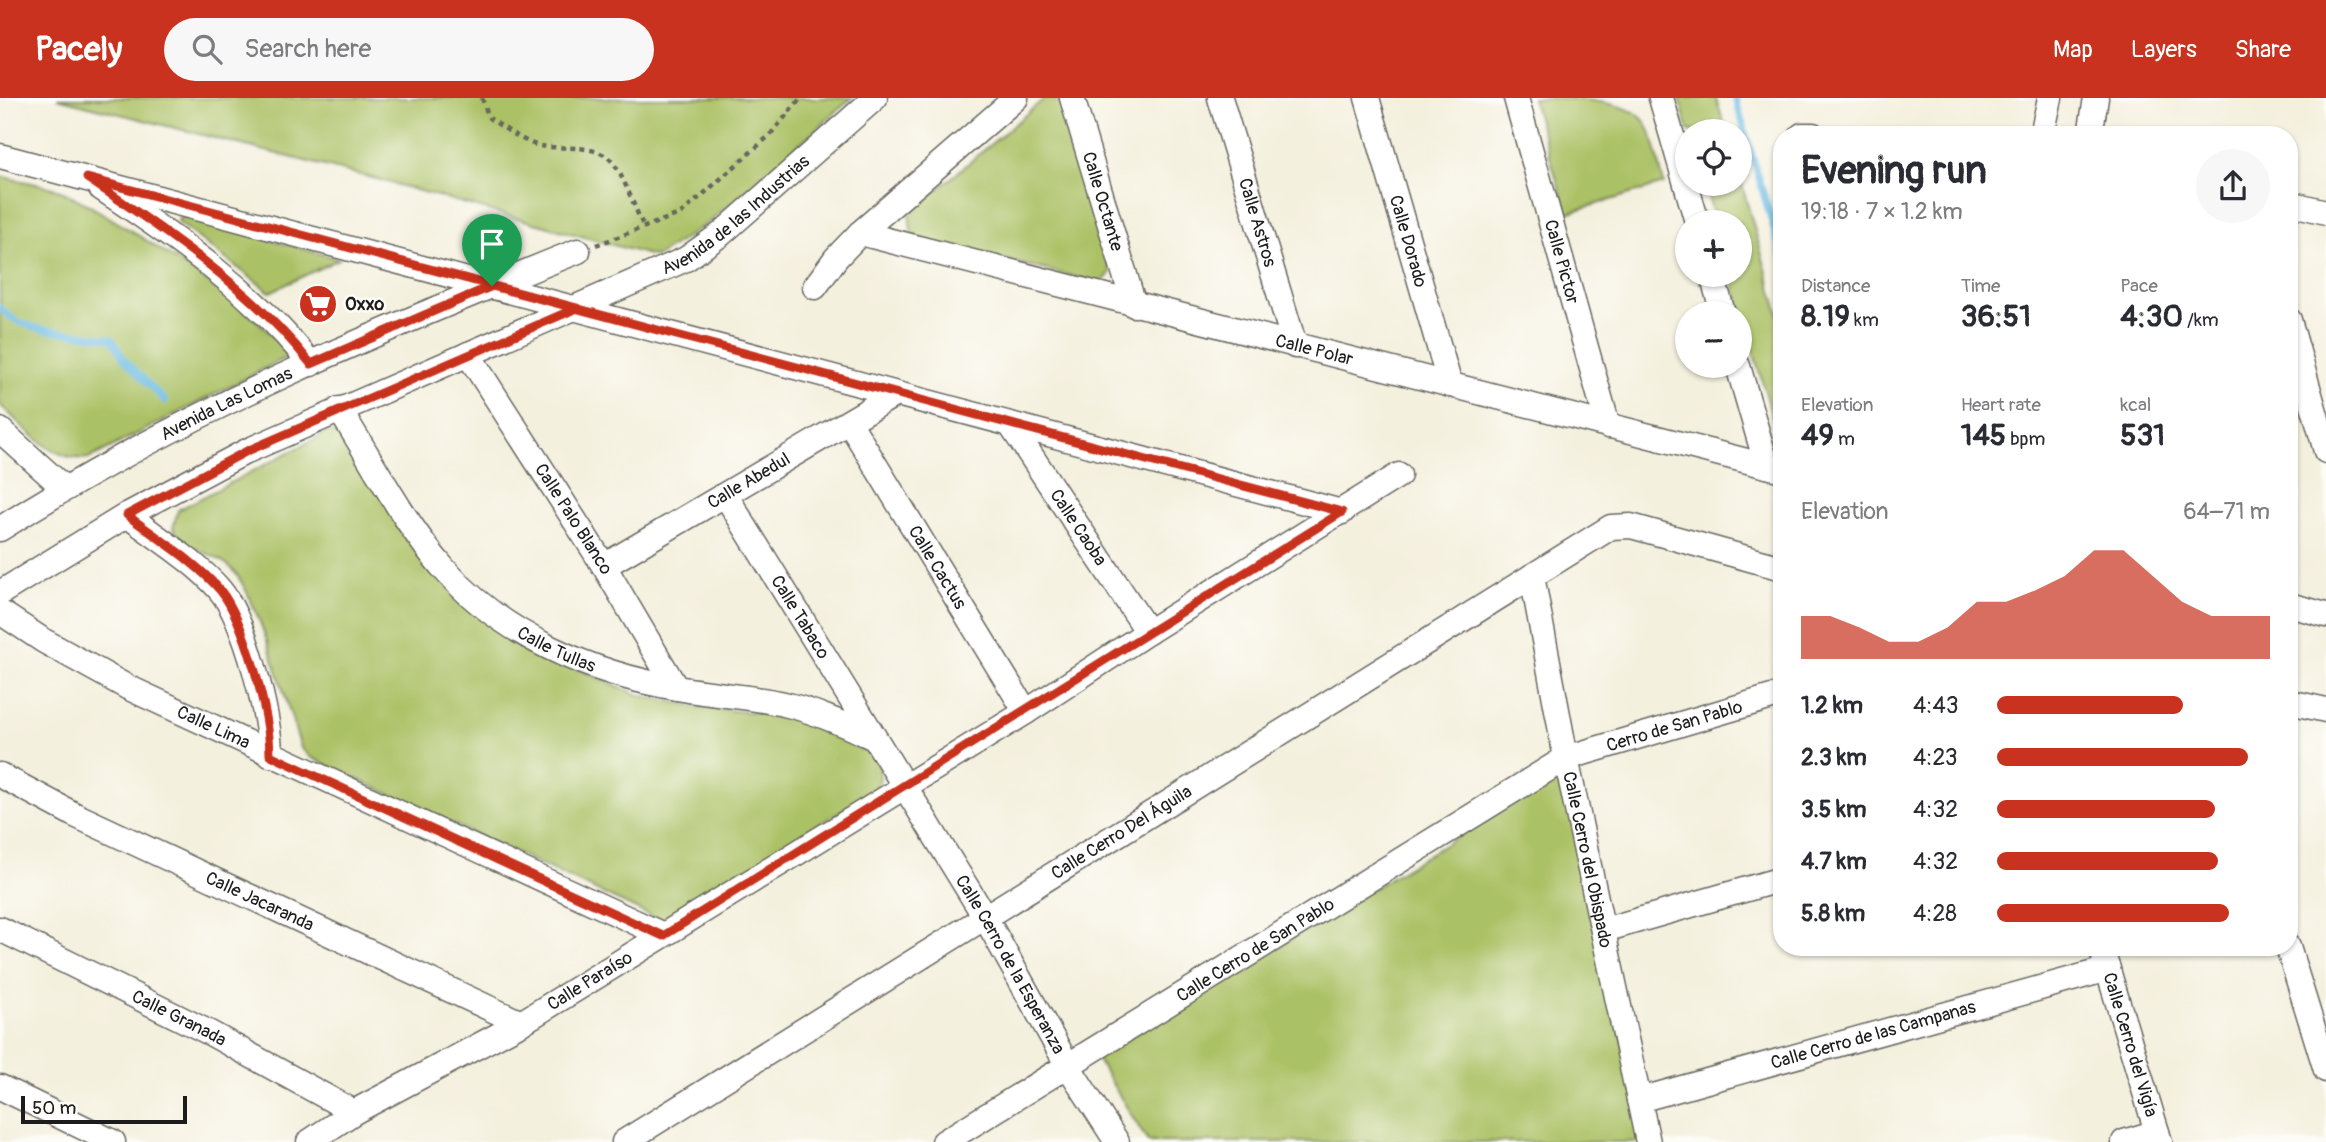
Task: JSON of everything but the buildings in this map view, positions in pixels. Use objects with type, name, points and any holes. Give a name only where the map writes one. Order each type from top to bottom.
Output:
[{"type":"street","name":"Avenida de las Industrias","points":[[577,308],[697,253],[876,98]]},
{"type":"street","points":[[815,287],[836,258],[860,233],[1016,98]]},
{"type":"street","name":"Calle Octante","points":[[1072,98],[1134,305]]},
{"type":"street","name":"Calle Astros","points":[[1220,98],[1295,346]]},
{"type":"street","name":"Calle Dorado","points":[[1367,98],[1450,386]]},
{"type":"street","name":"Calle Pictor","points":[[1516,98],[1608,426]]},
{"type":"street","points":[[1661,98],[1694,210]]},
{"type":"street","points":[[2044,126],[2050,98]]},
{"type":"street","points":[[2091,126],[2096,98]]},
{"type":"street","points":[[0,156],[1342,512]]},
{"type":"street","points":[[87,178],[242,292],[272,319],[311,364]]},
{"type":"street","points":[[2298,205],[2326,212]]},
{"type":"street","name":"Calle Polar","points":[[860,233],[1773,468]]},
{"type":"street","name":"Avenida Las Lomas","points":[[0,529],[64,488],[187,423],[311,364],[578,251]]},
{"type":"street","points":[[0,593],[127,515],[247,451],[577,308]]},
{"type":"street","points":[[2298,352],[2326,451]]},
{"type":"street","name":"Calle Palo Blanco","points":[[468,354],[604,566],[676,688]]},
{"type":"street","name":"Calle Polar","points":[[1742,378],[1773,465]]},
{"type":"street","name":"Calle Abedul","points":[[604,566],[894,395]]},
{"type":"street","name":"Calle Tullas","points":[[339,409],[443,568],[470,595],[509,624],[563,653],[604,670],[676,688],[790,705],[872,737]]},
{"type":"street","name":"Calle Cactus","points":[[849,422],[1026,712]]},
{"type":"street","name":"Calle Caoba","points":[[1010,424],[1148,632]]},
{"type":"street","points":[[0,430],[64,488]]},
{"type":"street","name":"Calle Paraíso","points":[[309,1142],[354,1112],[520,1023],[663,936],[1026,712],[1399,475]]},
{"type":"street","name":"Calle Tabaco","points":[[726,496],[903,787]]},
{"type":"street","points":[[127,515],[206,577],[230,606],[250,659],[270,730],[270,755]]},
{"type":"street","name":"Calle Cerro Del Águila","points":[[624,1142],[1611,527],[1621,525],[1773,566]]},
{"type":"street","name":"Calle Cerro del Obispado","points":[[1532,576],[1566,758],[1648,1142]]},
{"type":"street","points":[[2298,607],[2326,615]]},
{"type":"street","name":"Calle Lima","points":[[0,612],[44,641],[127,687],[663,936]]},
{"type":"street","name":"Cerro de San Pablo","points":[[1566,758],[1773,697]]},
{"type":"street","points":[[2298,704],[2326,710]]},
{"type":"street","name":"Calle Cerro de San Pablo","points":[[944,1142],[1566,758]]},
{"type":"street","name":"Calle Jacaranda","points":[[0,775],[75,815],[520,1023]]},
{"type":"street","name":"Calle Cerro de la Esperanza","points":[[903,787],[985,917],[1068,1066],[1117,1142]]},
{"type":"street","points":[[1604,930],[1773,882]]},
{"type":"street","name":"Calle Granada","points":[[0,929],[208,1032],[354,1112]]},
{"type":"street","points":[[2291,956],[2326,1070]]},
{"type":"street","name":"Calle Cerro de las Campanas","points":[[1639,1100],[2104,958]]},
{"type":"street","name":"Calle Cerro del Vigía","points":[[2104,958],[2158,1137]]},
{"type":"street","points":[[0,1087],[113,1142]]},
{"type":"street","points":[[2124,1142],[2158,1137]]},
{"type":"path","points":[[482,98],[489,118],[502,123],[527,142],[549,148],[599,153],[612,162],[645,229]]},
{"type":"path","points":[[578,251],[645,229],[674,217],[692,205],[769,136],[801,98]]},
{"type":"green space","points":[[57,98],[852,98],[708,223],[656,257],[380,180]]},
{"type":"green space","points":[[1045,98],[1061,102],[1111,272],[1102,283],[912,238],[909,214]]},
{"type":"green space","points":[[1532,98],[1593,101],[1625,108],[1637,114],[1645,122],[1651,136],[1664,184],[1567,213]]},
{"type":"green space","points":[[1679,98],[1716,98],[1722,119],[1685,119]]},
{"type":"green space","points":[[0,176],[63,192],[149,242],[253,318],[276,340],[287,357],[90,458],[64,455],[40,442],[0,405]]},
{"type":"green space","points":[[1708,196],[1745,196],[1749,210],[1712,210]]},
{"type":"green space","points":[[180,217],[339,259],[270,292],[180,224]]},
{"type":"green space","points":[[1752,220],[1773,294],[1773,419],[1752,347],[1752,301],[1739,301],[1735,287],[1752,287]]},
{"type":"green space","points":[[328,432],[345,432],[426,553],[553,659],[639,695],[697,707],[789,716],[868,752],[879,765],[880,779],[874,790],[680,913],[663,919],[651,916],[310,757],[301,748],[261,625],[240,580],[222,561],[185,543],[173,528],[178,510]]},
{"type":"green space","points":[[1569,769],[1647,1142],[1148,1142],[1096,1057]]},
{"type":"waterway","points":[[1735,98],[1773,226]]},
{"type":"waterway","points":[[0,308],[24,324],[38,328],[112,339],[124,359],[165,401]]},
{"type":"place","name":"Oxxo","points":[[318,304]]},
{"type":"route","points":[[492,286],[311,364],[272,319],[242,292],[87,178],[577,308],[247,451],[127,515],[206,577],[220,590],[230,606],[250,659],[270,730],[270,755],[663,936],[1026,712],[1148,632],[1342,512],[894,395],[577,308],[492,286]]}]
